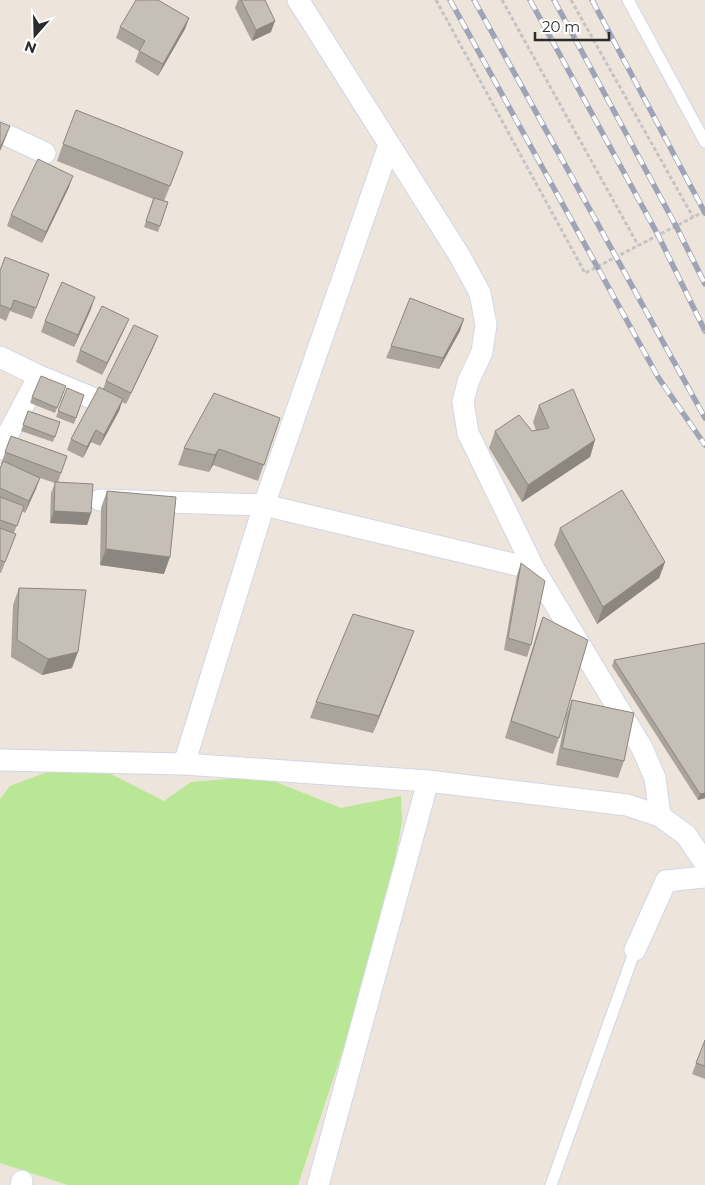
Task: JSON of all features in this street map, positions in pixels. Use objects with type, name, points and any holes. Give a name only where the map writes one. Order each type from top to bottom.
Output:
[{"type":"street","points":[[298,0],[458,254],[480,293],[486,325],[482,352],[468,382],[463,402],[468,433],[534,569],[642,748],[655,778],[660,816]]},
{"type":"street","points":[[0,132],[45,154]]},
{"type":"street","points":[[184,764],[264,506],[389,145]]},
{"type":"street","points":[[0,357],[39,376],[90,396]]},
{"type":"street","points":[[0,449],[39,376]]},
{"type":"street","points":[[100,500],[264,506],[534,569]]},
{"type":"street","points":[[0,760],[184,764],[428,781],[627,805],[660,816],[686,834],[705,863]]},
{"type":"street","points":[[318,1185],[428,781]]},
{"type":"street","points":[[635,950],[666,881],[705,877]]},
{"type":"lane","points":[[628,0],[705,142]]},
{"type":"lane","points":[[551,1185],[635,950]]},
{"type":"path","points":[[436,0],[585,273],[705,211]]},
{"type":"path","points":[[502,0],[638,245]]},
{"type":"path","points":[[571,0],[693,217]]},
{"type":"green space","points":[[63,766],[105,771],[164,801],[191,782],[261,776],[341,808],[401,796],[402,822],[380,938],[298,1185],[68,1185],[0,1163],[0,799],[10,786]]},
{"type":"building","points":[[136,0],[158,0],[189,18],[163,64],[139,51],[145,41],[120,27]]},
{"type":"building","points":[[241,0],[265,0],[275,21],[256,30]]},
{"type":"building","points":[[76,110],[183,152],[170,186],[63,144]]},
{"type":"building","points":[[0,122],[10,126],[0,148]]},
{"type":"building","points":[[38,159],[73,176],[46,232],[11,215]]},
{"type":"building","points":[[154,198],[168,202],[160,226],[146,221]]},
{"type":"building","points":[[5,257],[49,274],[36,308],[14,300],[11,309],[0,305],[0,271]]},
{"type":"building","points":[[62,282],[95,297],[78,335],[45,321]]},
{"type":"building","points":[[410,298],[464,319],[443,358],[391,346]]},
{"type":"building","points":[[102,306],[129,319],[107,363],[80,350]]},
{"type":"building","points":[[134,325],[158,336],[131,393],[106,381]]},
{"type":"building","points":[[41,376],[66,386],[57,408],[32,397]]},
{"type":"building","points":[[99,387],[123,399],[104,435],[96,430],[87,447],[71,439]]},
{"type":"building","points":[[67,388],[84,395],[76,418],[58,411]]},
{"type":"building","points":[[573,389],[595,440],[528,485],[495,431],[519,415],[532,431],[549,428],[539,405]]},
{"type":"building","points":[[214,393],[280,418],[264,465],[219,449],[215,455],[184,448]]},
{"type":"building","points":[[28,411],[60,422],[55,437],[23,425]]},
{"type":"building","points":[[11,436],[67,456],[61,473],[5,452]]},
{"type":"building","points":[[3,461],[40,478],[29,501],[0,488],[0,469]]},
{"type":"building","points":[[55,482],[93,484],[91,513],[54,511]]},
{"type":"building","points":[[622,490],[665,562],[603,607],[560,528]]},
{"type":"building","points":[[107,491],[176,497],[170,557],[106,549]]},
{"type":"building","points":[[0,497],[24,506],[17,526],[0,520]]},
{"type":"building","points":[[0,528],[16,534],[5,562],[0,560]]},
{"type":"building","points":[[521,563],[545,581],[531,645],[508,638]]},
{"type":"building","points":[[19,588],[86,590],[78,652],[48,659],[17,640]]},
{"type":"building","points":[[353,614],[414,631],[379,716],[316,702]]},
{"type":"building","points":[[543,617],[588,640],[559,738],[511,721]]},
{"type":"building","points":[[705,643],[705,793],[700,794],[614,660]]},
{"type":"building","points":[[572,700],[634,713],[624,761],[562,748]]},
{"type":"building","points":[[705,1040],[705,1066],[696,1063]]},
{"type":"railway","points":[[450,0],[658,377],[705,445]]},
{"type":"railway","points":[[474,0],[705,418]]},
{"type":"railway","points":[[530,0],[658,235],[705,331]]},
{"type":"railway","points":[[554,0],[676,226],[705,284]]},
{"type":"railway","points":[[592,0],[705,213]]}]
